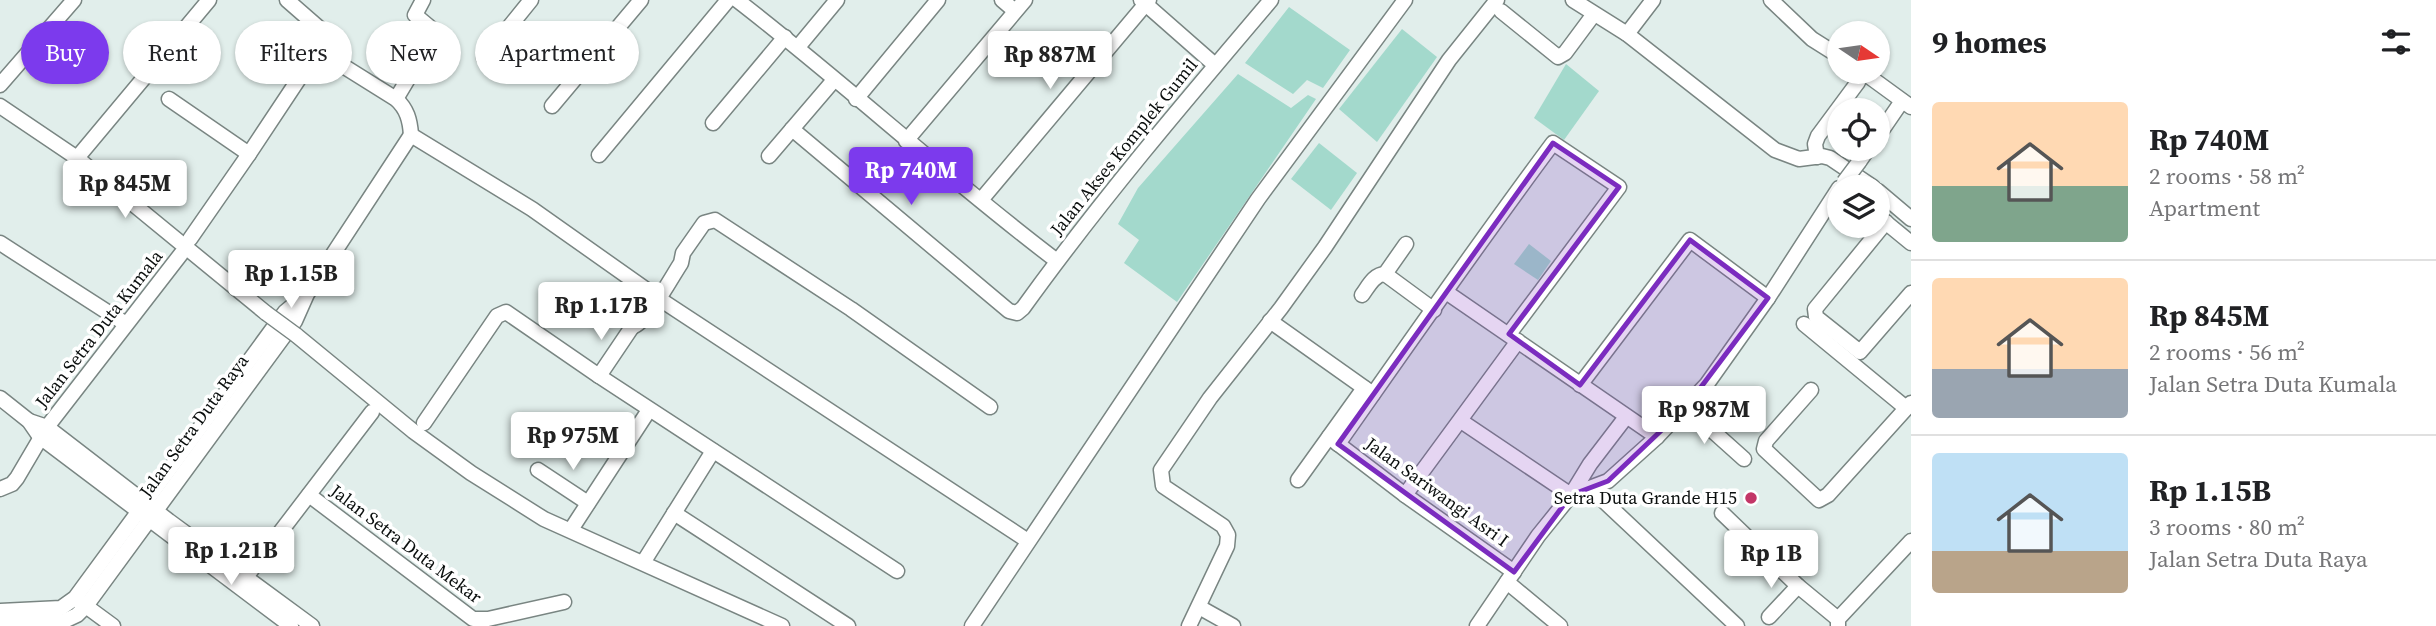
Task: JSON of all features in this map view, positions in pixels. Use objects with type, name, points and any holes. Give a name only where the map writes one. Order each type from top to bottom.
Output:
[{"type":"street","points":[[0,85],[74,0]]},
{"type":"street","points":[[77,158],[209,0]]},
{"type":"street","points":[[287,0],[311,21]]},
{"type":"street","points":[[396,99],[433,37],[433,30],[415,15],[423,0]]},
{"type":"street","points":[[514,21],[531,0]]},
{"type":"street","points":[[552,106],[642,0]]},
{"type":"street","points":[[600,155],[728,0]]},
{"type":"street","points":[[798,47],[836,0]]},
{"type":"street","points":[[856,99],[938,0]]},
{"type":"street","points":[[906,141],[1020,6],[1002,0]]},
{"type":"street","name":"Jalan Akses Komplek Gumil","points":[[743,2],[906,141],[1057,261],[1271,0]]},
{"type":"street","points":[[972,626],[1258,200],[1405,0]]},
{"type":"street","points":[[1573,0],[1627,34],[1774,150],[1799,159],[1822,156],[1856,175]]},
{"type":"street","points":[[1627,34],[1653,0]]},
{"type":"street","points":[[1772,0],[1812,39],[1827,48]]},
{"type":"street","points":[[981,201],[1145,1],[1215,65]]},
{"type":"street","points":[[1189,626],[1227,546],[1227,530],[1167,490],[1161,481],[1161,470],[1210,398],[1325,247],[1450,60],[1499,6],[1558,57],[1565,53],[1594,14]]},
{"type":"street","points":[[713,123],[785,37]]},
{"type":"street","points":[[352,72],[404,106],[411,135],[532,209],[654,295],[1028,541]]},
{"type":"street","points":[[769,156],[834,80]]},
{"type":"street","points":[[190,239],[295,84]]},
{"type":"street","points":[[1817,157],[1815,144],[1818,136],[1855,84]]},
{"type":"street","points":[[1872,84],[1906,104],[1890,122]]},
{"type":"street","points":[[169,99],[249,154]]},
{"type":"street","points":[[0,106],[77,158],[413,431],[471,473],[544,519],[782,626]]},
{"type":"street","points":[[792,129],[1009,312],[1017,313],[1023,308],[1057,261]]},
{"type":"street","name":"Jalan Setra Duta Raya","points":[[0,624],[64,621],[77,615],[81,602],[267,348],[285,312],[307,293],[411,135]]},
{"type":"street","points":[[1298,480],[1334,440],[1369,391],[1434,310],[1483,236],[1553,143],[1619,187],[1514,337],[1461,421],[1405,495]]},
{"type":"street","points":[[1890,201],[1911,219]]},
{"type":"street","points":[[1571,495],[1608,481],[1657,437],[1707,384],[1827,207]]},
{"type":"street","points":[[599,376],[632,327],[633,319],[681,263],[683,253],[704,223],[715,220],[851,309],[990,407]]},
{"type":"street","points":[[1890,226],[1911,243]]},
{"type":"street","points":[[1868,238],[1815,309],[1816,317],[1860,352],[1911,293]]},
{"type":"street","points":[[1580,385],[1690,240],[1768,298]]},
{"type":"street","points":[[0,243],[127,324]]},
{"type":"street","points":[[1362,295],[1375,277],[1385,274],[1406,244]]},
{"type":"street","name":"Jalan Setra Duta Kumala","points":[[0,489],[12,484],[17,478],[44,432],[181,254]]},
{"type":"street","points":[[1385,274],[1434,310]]},
{"type":"street","points":[[1446,292],[1657,437]]},
{"type":"street","points":[[424,423],[501,312],[506,312],[649,410],[897,571]]},
{"type":"street","points":[[1270,321],[1369,391]]},
{"type":"street","points":[[1804,324],[1909,406],[1825,498],[1819,500],[1764,449],[1766,441],[1811,390]]},
{"type":"street","points":[[0,398],[268,602],[312,626]]},
{"type":"street","points":[[1686,407],[1745,459]]},
{"type":"street","points":[[574,526],[649,410]]},
{"type":"street","points":[[246,577],[372,412]]},
{"type":"street","points":[[1477,626],[1538,536],[1571,495],[1590,464],[1626,417]]},
{"type":"street","points":[[1461,421],[1571,495]]},
{"type":"street","name":"Jalan Sariwangi Asri I","points":[[1334,440],[1511,577],[1560,626]]},
{"type":"street","points":[[646,558],[713,451]]},
{"type":"street","points":[[538,470],[588,503]]},
{"type":"street","points":[[1590,488],[1737,626]]},
{"type":"street","name":"Jalan Setra Duta Mekar","points":[[309,495],[473,620],[564,602]]},
{"type":"street","points":[[674,513],[848,626]]},
{"type":"street","points":[[1722,513],[1838,623],[1911,541]]},
{"type":"street","points":[[214,561],[246,577],[291,626]]},
{"type":"street","points":[[1769,617],[1798,586]]},
{"type":"street","points":[[0,611],[61,608],[81,602],[113,626]]},
{"type":"street","points":[[1199,607],[1233,626]]},
{"type":"highlighted area","points":[[1553,143],[1619,187],[1509,334],[1580,385],[1690,240],[1768,298],[1686,407],[1608,481],[1571,495],[1514,572],[1338,444]]},
{"type":"green space","points":[[1289,7],[1350,50],[1323,88],[1307,80],[1293,94],[1245,63]]},
{"type":"green space","points":[[1402,29],[1437,57],[1377,142],[1339,109]]},
{"type":"green space","points":[[1038,35],[1049,45],[1037,58],[1026,48]]},
{"type":"green space","points":[[1566,64],[1599,91],[1564,140],[1534,118]]},
{"type":"green space","points":[[1238,74],[1291,108],[1308,95],[1316,99],[1177,302],[1124,263],[1139,240],[1118,224],[1138,188]]},
{"type":"green space","points":[[1319,143],[1357,173],[1331,210],[1291,179]]},
{"type":"green space","points":[[1529,244],[1551,261],[1538,280],[1514,264]]},
{"type":"place","name":"Setra Duta Grande H15","points":[[1751,498]]}]
